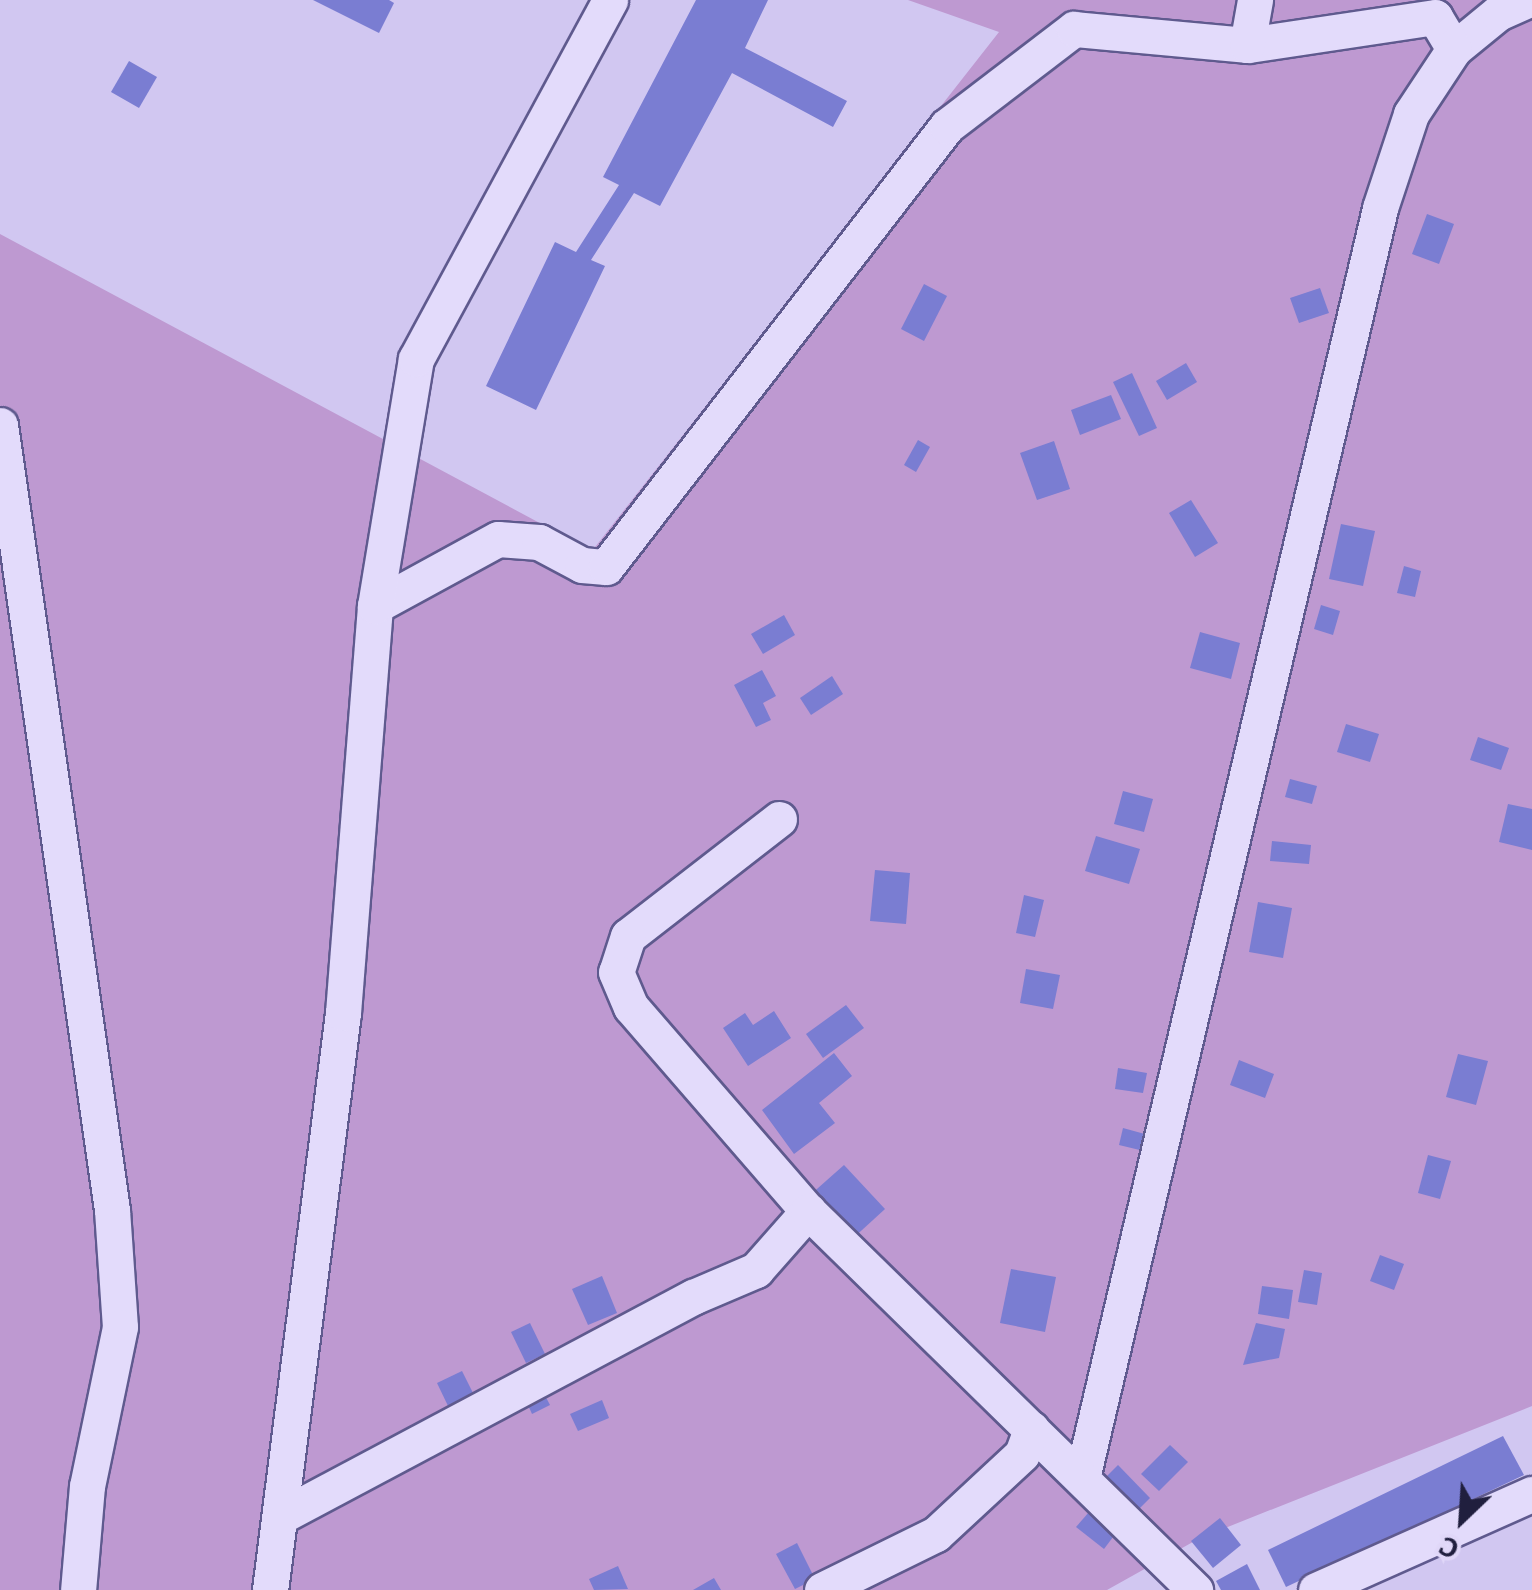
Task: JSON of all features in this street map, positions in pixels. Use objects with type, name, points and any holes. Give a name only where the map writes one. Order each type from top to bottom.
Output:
[{"type":"street","points":[[270,1590],[344,1013],[375,606],[416,359],[610,0]]},
{"type":"street","points":[[1247,45],[1256,0]]},
{"type":"street","points":[[1082,1478],[1380,208],[1412,114],[1454,49],[1498,13],[1528,0]]},
{"type":"street","points":[[375,606],[498,539],[539,542],[582,565],[606,568],[947,126],[1074,29],[1247,45],[1435,18],[1454,49]]},
{"type":"street","points":[[0,425],[112,1210],[120,1326],[87,1486],[78,1590]]},
{"type":"street","points":[[779,819],[628,936],[616,972],[632,1007],[808,1210],[1194,1590]]},
{"type":"street","points":[[281,1516],[693,1297],[756,1270],[808,1210]]},
{"type":"street","points":[[822,1590],[936,1534],[1022,1454],[1031,1429]]},
{"type":"street","points":[[1341,1585],[1532,1494]]},
{"type":"shaded area","points":[[908,0],[1532,0],[1532,1406],[1200,1538],[1107,1590],[0,1590],[0,234],[592,551],[999,32]]},
{"type":"building","points":[[313,0],[389,0],[394,3],[379,33]]},
{"type":"building","points":[[696,0],[768,0],[745,48],[847,101],[833,127],[732,73],[660,206],[634,193],[591,260],[605,266],[536,410],[486,386],[555,242],[576,252],[619,185],[603,177]]},
{"type":"building","points":[[129,61],[157,77],[139,108],[111,92]]},
{"type":"building","points":[[1427,214],[1454,224],[1439,264],[1412,254]]},
{"type":"building","points":[[924,284],[947,296],[924,341],[901,329]]},
{"type":"building","points":[[1320,288],[1329,313],[1299,323],[1290,298]]},
{"type":"building","points":[[1186,363],[1197,382],[1167,400],[1156,381]]},
{"type":"building","points":[[1132,373],[1157,428],[1139,436],[1113,382]]},
{"type":"building","points":[[1111,395],[1121,419],[1080,435],[1071,410]]},
{"type":"building","points":[[918,440],[930,447],[916,472],[904,465]]},
{"type":"building","points":[[1054,441],[1070,489],[1037,500],[1020,453]]},
{"type":"building","points":[[1191,500],[1218,543],[1195,557],[1169,513]]},
{"type":"building","points":[[1341,524],[1375,531],[1363,586],[1329,579]]},
{"type":"building","points":[[1404,566],[1421,571],[1415,597],[1397,593]]},
{"type":"building","points":[[1321,605],[1340,611],[1333,635],[1314,629]]},
{"type":"building","points":[[784,615],[795,635],[763,654],[751,634]]},
{"type":"building","points":[[1200,632],[1240,643],[1231,679],[1190,668]]},
{"type":"building","points":[[762,670],[776,696],[763,703],[771,720],[756,727],[734,685]]},
{"type":"building","points":[[832,676],[843,694],[811,715],[800,698]]},
{"type":"building","points":[[1346,724],[1379,734],[1370,762],[1337,752]]},
{"type":"building","points":[[1478,737],[1509,748],[1501,770],[1470,760]]},
{"type":"building","points":[[1290,779],[1317,786],[1312,804],[1285,797]]},
{"type":"building","points":[[1123,791],[1153,799],[1144,832],[1114,824]]},
{"type":"building","points":[[1508,804],[1532,809],[1532,850],[1499,842]]},
{"type":"building","points":[[1096,836],[1140,849],[1129,884],[1085,871]]},
{"type":"building","points":[[1272,841],[1311,845],[1309,864],[1270,861]]},
{"type":"building","points":[[875,870],[910,873],[906,924],[870,921]]},
{"type":"building","points":[[1024,895],[1044,900],[1035,937],[1016,933]]},
{"type":"building","points":[[1258,902],[1292,908],[1283,958],[1249,952]]},
{"type":"building","points":[[1026,969],[1060,975],[1053,1009],[1020,1003]]},
{"type":"building","points":[[846,1005],[864,1028],[823,1058],[806,1034]]},
{"type":"building","points":[[774,1011],[791,1038],[748,1066],[723,1028],[745,1013],[753,1025]]},
{"type":"building","points":[[834,1053],[852,1076],[819,1103],[835,1123],[794,1154],[762,1110]]},
{"type":"building","points":[[1458,1054],[1488,1061],[1476,1105],[1446,1097]]},
{"type":"building","points":[[1239,1060],[1274,1074],[1265,1098],[1230,1085]]},
{"type":"building","points":[[1118,1068],[1147,1073],[1143,1093],[1115,1089]]},
{"type":"building","points":[[1123,1128],[1152,1136],[1148,1152],[1119,1145]]},
{"type":"building","points":[[1428,1155],[1451,1161],[1440,1199],[1418,1193]]},
{"type":"building","points":[[844,1165],[885,1209],[850,1241],[809,1196]]},
{"type":"building","points":[[1380,1255],[1404,1264],[1394,1290],[1370,1281]]},
{"type":"building","points":[[1011,1269],[1056,1277],[1045,1332],[1000,1323]]},
{"type":"building","points":[[1304,1270],[1322,1273],[1317,1305],[1298,1302]]},
{"type":"building","points":[[602,1276],[617,1313],[588,1325],[572,1289]]},
{"type":"building","points":[[1262,1286],[1293,1290],[1289,1319],[1258,1314]]},
{"type":"building","points":[[530,1323],[545,1354],[526,1363],[511,1332]]},
{"type":"building","points":[[1256,1323],[1285,1329],[1279,1358],[1243,1365]]},
{"type":"building","points":[[462,1371],[474,1395],[449,1408],[437,1383]]},
{"type":"building","points":[[541,1388],[550,1405],[532,1414],[524,1396]]},
{"type":"building","points":[[602,1400],[609,1418],[578,1431],[570,1414]]},
{"type":"building","points":[[1503,1436],[1524,1475],[1286,1587],[1268,1550]]},
{"type":"building","points":[[1170,1445],[1188,1462],[1159,1491],[1141,1474]]},
{"type":"building","points":[[1118,1465],[1150,1498],[1136,1512],[1104,1479]]},
{"type":"building","points":[[1089,1512],[1116,1533],[1104,1549],[1076,1527]]},
{"type":"building","points":[[1220,1518],[1241,1545],[1213,1568],[1191,1541]]},
{"type":"building","points":[[797,1543],[815,1579],[795,1589],[776,1554]]},
{"type":"building","points":[[1247,1564],[1260,1590],[1221,1590],[1216,1581]]},
{"type":"building","points":[[618,1566],[628,1589],[594,1590],[589,1579]]},
{"type":"building","points":[[714,1578],[721,1590],[693,1590]]}]
